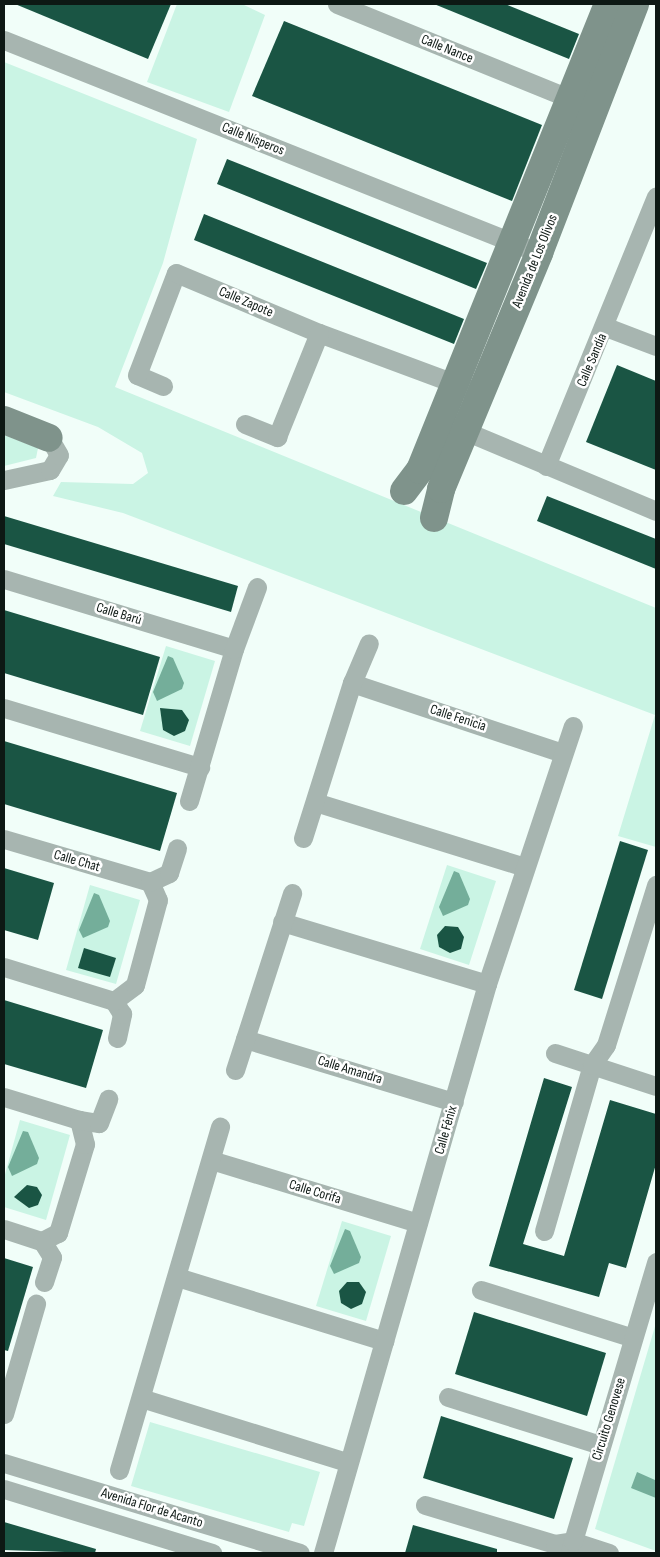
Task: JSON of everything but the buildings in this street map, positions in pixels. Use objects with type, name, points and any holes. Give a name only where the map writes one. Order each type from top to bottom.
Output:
[{"type":"street","name":"Calle Nance","points":[[336,4],[594,108]]},
{"type":"street","name":"Avenida de Los Olivos","points":[[404,491],[420,470],[451,382],[563,96],[608,4]]},
{"type":"street","name":"Avenida de Los Olivos","points":[[434,518],[441,489],[472,434],[482,394],[539,253],[635,4]]},
{"type":"street","name":"Calle Nísperos","points":[[4,40],[539,253]]},
{"type":"street","name":"Calle Sandía","points":[[546,466],[606,327],[656,197]]},
{"type":"street","name":"Calle Zapote","points":[[163,386],[136,375],[176,272],[319,333],[482,394]]},
{"type":"street","points":[[606,327],[656,346]]},
{"type":"street","points":[[245,424],[276,437],[319,333]]},
{"type":"street","points":[[4,420],[48,438],[59,455],[50,470],[4,480]]},
{"type":"street","points":[[472,434],[656,511]]},
{"type":"street","name":"Calle Barú","points":[[4,579],[234,649]]},
{"type":"street","points":[[189,801],[234,649],[257,587]]},
{"type":"street","points":[[303,838],[352,684],[369,643]]},
{"type":"street","name":"Calle Fenicia","points":[[352,684],[563,753]]},
{"type":"street","points":[[4,708],[200,767]]},
{"type":"street","name":"Calle Fénix","points":[[325,1544],[347,1462],[487,984],[573,726]]},
{"type":"street","points":[[315,802],[525,867]]},
{"type":"street","name":"Calle Chat","points":[[4,839],[150,882]]},
{"type":"street","points":[[114,1001],[135,985],[158,900],[150,882],[169,873],[177,848]]},
{"type":"street","points":[[544,1230],[592,1065],[606,1045],[656,885]]},
{"type":"street","points":[[235,1070],[292,893]]},
{"type":"street","points":[[282,922],[487,984]]},
{"type":"street","points":[[4,967],[114,1001],[122,1014],[117,1038]]},
{"type":"street","name":"Calle Amandra","points":[[245,1039],[454,1102]]},
{"type":"street","points":[[555,1053],[656,1086]]},
{"type":"street","points":[[4,1098],[79,1120],[99,1123],[108,1100]]},
{"type":"street","points":[[42,1241],[58,1233],[85,1144],[79,1120]]},
{"type":"street","points":[[119,1470],[220,1127]]},
{"type":"street","name":"Calle Corifa","points":[[211,1160],[418,1223]]},
{"type":"street","points":[[4,1229],[42,1241],[52,1257],[44,1282]]},
{"type":"street","name":"Circuito Genovese","points":[[572,1547],[600,1445],[656,1262]]},
{"type":"street","points":[[177,1277],[384,1341]]},
{"type":"street","points":[[481,1290],[634,1338]]},
{"type":"street","points":[[4,1414],[11,1361],[36,1304]]},
{"type":"street","points":[[448,1397],[600,1445]]},
{"type":"street","points":[[141,1398],[347,1462]]},
{"type":"street","name":"Avenida Flor de Acanto","points":[[4,1463],[300,1553]]},
{"type":"street","name":"Avenida Flor de Acanto","points":[[4,1489],[212,1553]]},
{"type":"street","points":[[426,1504],[555,1544],[609,1553]]},
{"type":"shaded area","points":[[177,4],[242,4],[265,15],[229,112],[147,82]]},
{"type":"shaded area","points":[[4,62],[197,139],[163,263],[115,387],[656,608],[656,847],[618,836],[655,715],[123,513],[53,496],[61,482],[133,484],[148,473],[142,453],[98,427],[4,392]]},
{"type":"shaded area","points":[[4,435],[38,448],[36,458],[4,466]]},
{"type":"shaded area","points":[[166,646],[215,661],[190,746],[140,731]]},
{"type":"shaded area","points":[[168,656],[173,658],[184,683],[182,689],[157,701],[153,692]]},
{"type":"shaded area","points":[[447,865],[496,881],[469,965],[420,949]]},
{"type":"shaded area","points":[[454,871],[459,873],[470,899],[468,905],[443,916],[439,907]]},
{"type":"shaded area","points":[[90,885],[140,900],[116,984],[66,970]]},
{"type":"shaded area","points":[[94,893],[99,895],[110,921],[108,927],[83,938],[79,930]]},
{"type":"shaded area","points":[[20,1120],[70,1135],[46,1220],[4,1207],[4,1178]]},
{"type":"shaded area","points":[[23,1131],[28,1132],[39,1158],[37,1164],[12,1176],[8,1167]]},
{"type":"shaded area","points":[[342,1221],[391,1236],[366,1321],[316,1306]]},
{"type":"shaded area","points":[[345,1229],[350,1231],[361,1257],[359,1263],[334,1274],[330,1266]]},
{"type":"shaded area","points":[[656,1323],[656,1551],[595,1529]]},
{"type":"shaded area","points":[[150,1422],[320,1472],[304,1526],[292,1523],[289,1532],[131,1486]]},
{"type":"shaded area","points":[[637,1472],[655,1480],[656,1476],[656,1498],[631,1488]]}]
